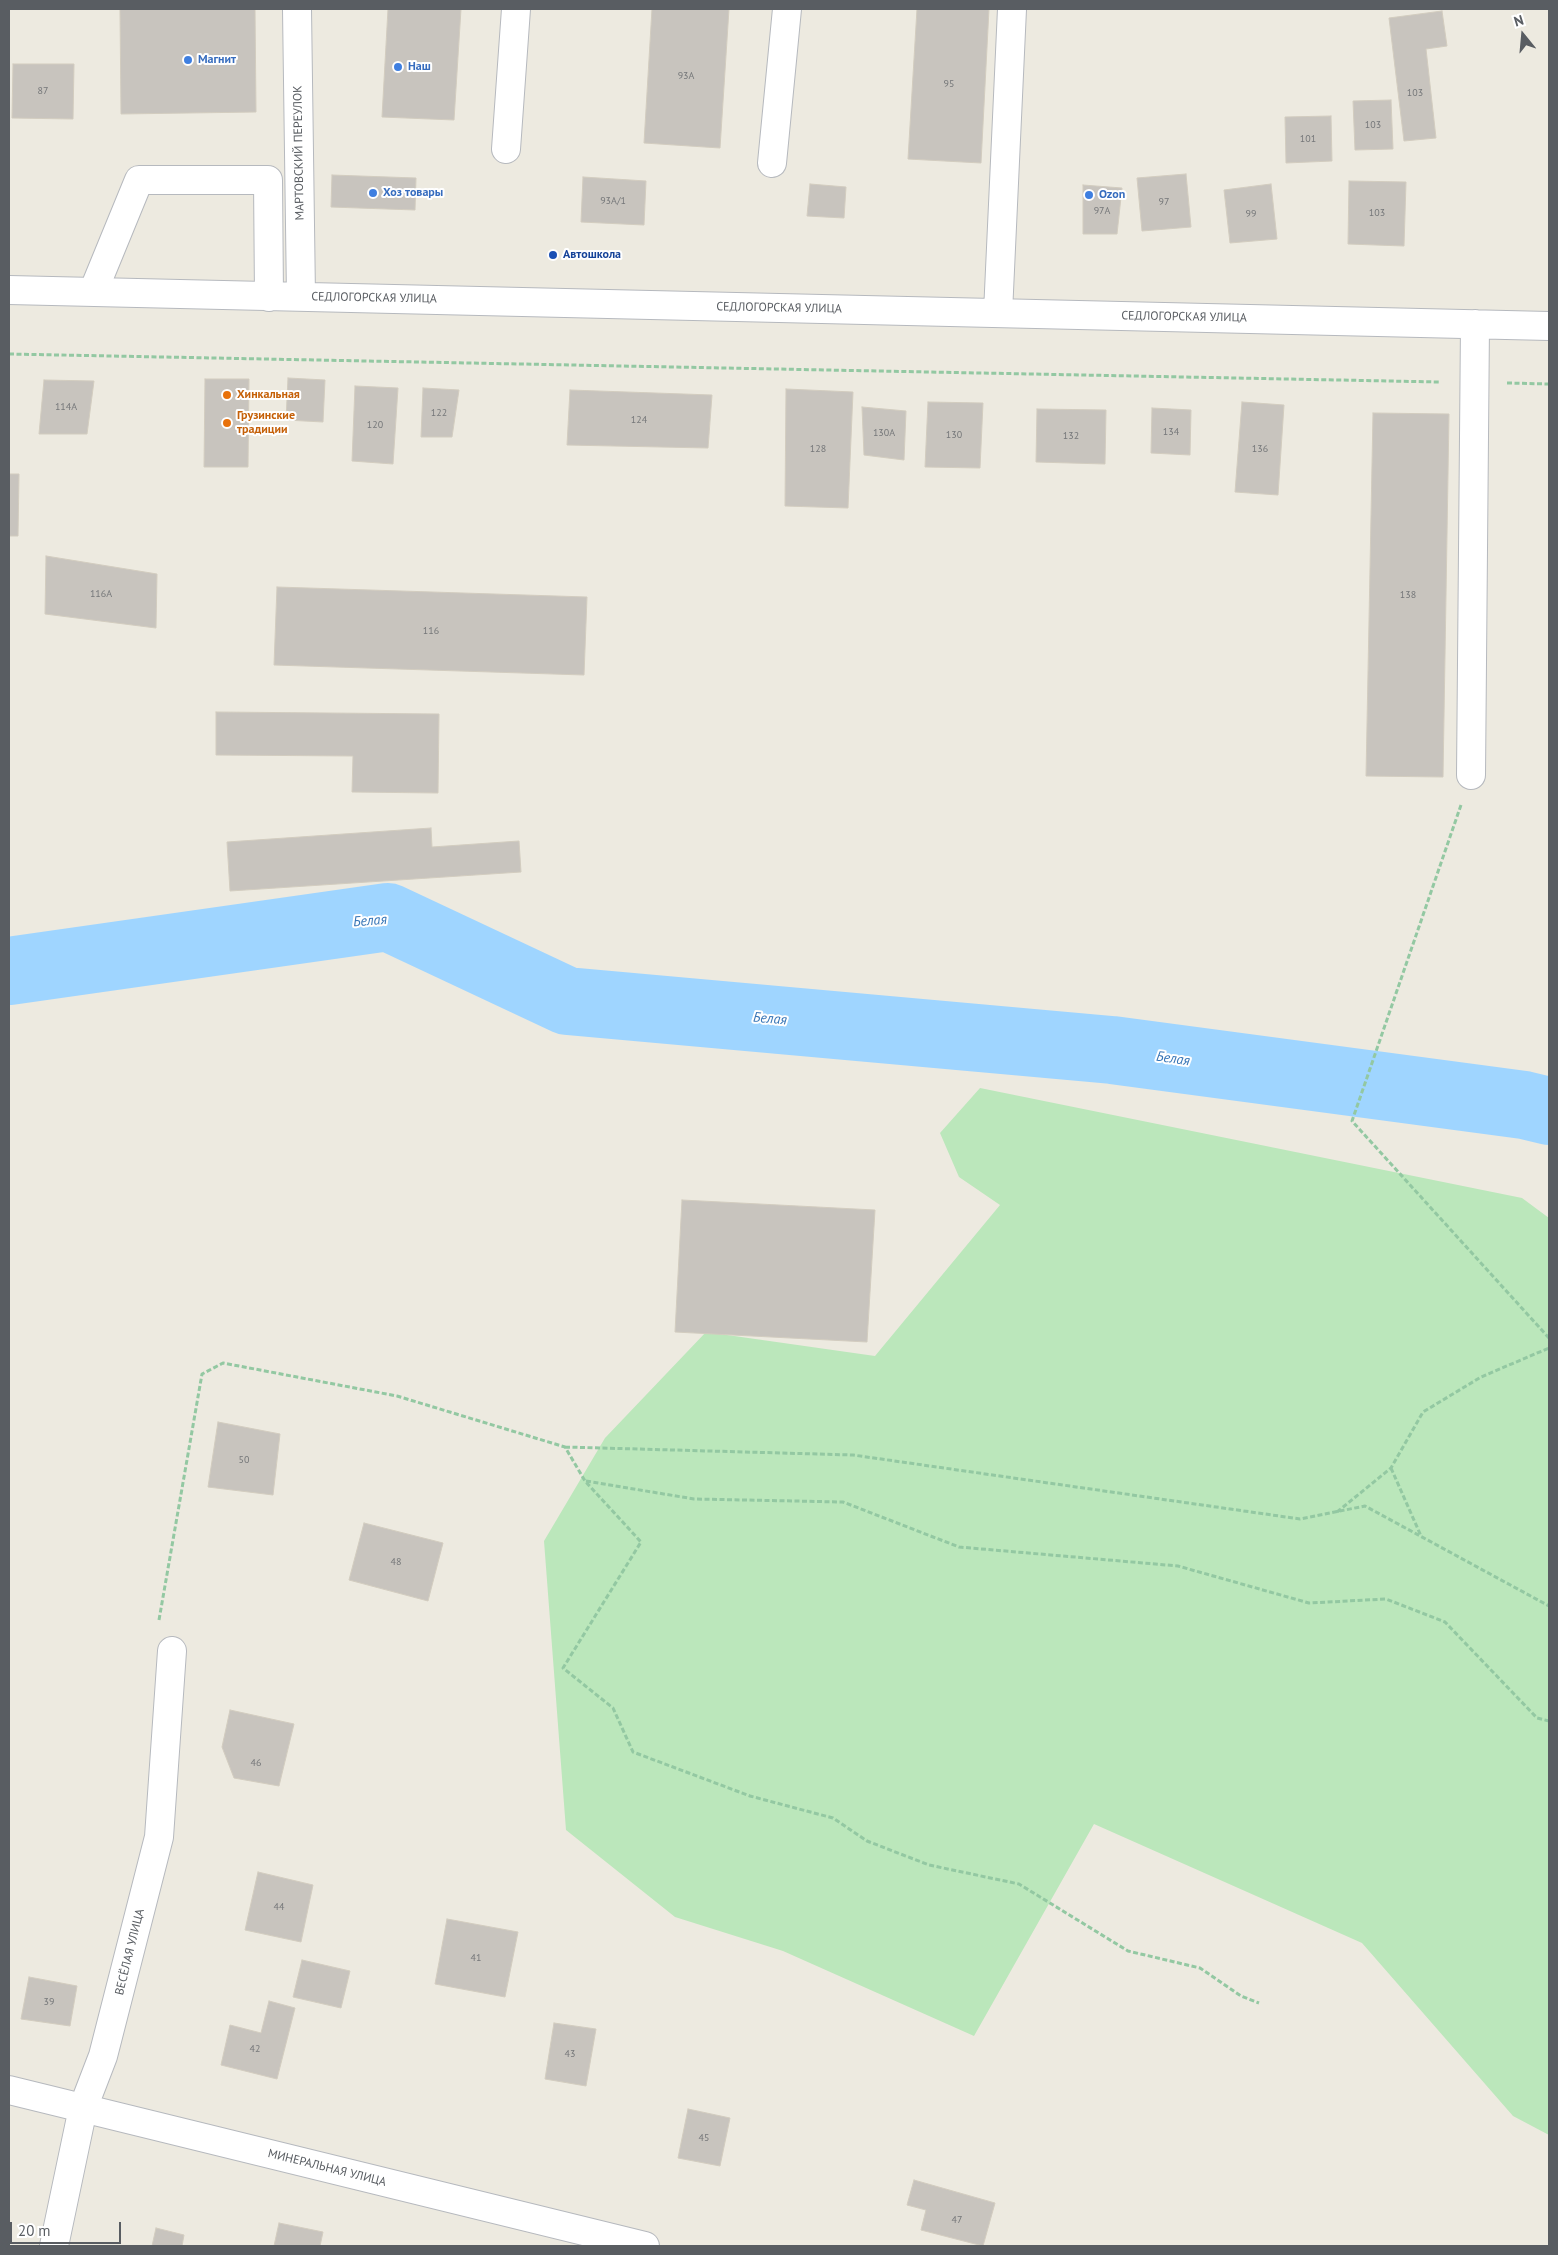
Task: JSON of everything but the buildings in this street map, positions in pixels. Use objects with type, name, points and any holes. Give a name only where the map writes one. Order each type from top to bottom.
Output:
[{"type":"street","name":"МАРТОВСКИЙ ПЕРЕУЛОК","points":[[297,9],[301,297]]},
{"type":"street","points":[[506,149],[516,9]]},
{"type":"street","points":[[772,164],[787,9]]},
{"type":"street","points":[[998,313],[1012,9]]},
{"type":"street","points":[[93,292],[139,180],[268,180],[269,296]]},
{"type":"street","name":"СЕДЛОГОРСКАЯ УЛИЦА","points":[[9,290],[1549,326]]},
{"type":"street","points":[[1471,775],[1475,324]]},
{"type":"street","name":"ВЕСЁЛАЯ УЛИЦА","points":[[54,2246],[83,2108],[103,2056],[160,1837],[172,1651]]},
{"type":"street","name":"МИНЕРАЛЬНАЯ УЛИЦА","points":[[9,2090],[645,2246]]},
{"type":"path","points":[[9,354],[1549,384]]},
{"type":"path","points":[[1471,775],[1352,1121],[1549,1338]]},
{"type":"path","points":[[1336,1512],[1391,1468],[1423,1412],[1481,1377],[1549,1348]]},
{"type":"path","points":[[172,1651],[156,1638],[202,1374],[224,1363],[397,1396],[565,1447],[853,1455],[1300,1519],[1365,1506],[1549,1606]]},
{"type":"path","points":[[565,1447],[585,1481],[640,1542],[563,1668],[613,1708],[633,1752],[750,1796],[833,1818],[867,1841],[929,1864],[1019,1884],[1128,1951],[1200,1968],[1241,1996],[1259,2004]]},
{"type":"path","points":[[1391,1468],[1422,1537]]},
{"type":"path","points":[[585,1481],[694,1499],[843,1502],[959,1547],[1178,1566],[1309,1603],[1386,1599],[1445,1622],[1537,1718],[1549,1721]]},
{"type":"green space","points":[[980,1088],[1522,1198],[1549,1218],[1549,2135],[1513,2116],[1362,1943],[1094,1824],[974,2036],[783,1951],[675,1917],[566,1830],[544,1541],[605,1438],[706,1332],[875,1356],[1000,1205],[959,1177],[940,1133]]},
{"type":"waterway","name":"Белая","points":[[9,971],[388,917],[567,1001],[1112,1050],[1524,1105],[1549,1111]]},
{"type":"place","name":"Магнит","points":[[188,60]]},
{"type":"place","name":"Наш","points":[[398,67]]},
{"type":"place","name":"Хоз товары","points":[[373,193]]},
{"type":"place","name":"Ozon","points":[[1089,195]]},
{"type":"place","name":"Автошкола","points":[[553,255]]},
{"type":"place","name":"Хинкальная","points":[[227,395]]},
{"type":"place","name":"Грузинские традиции","points":[[227,423]]}]
